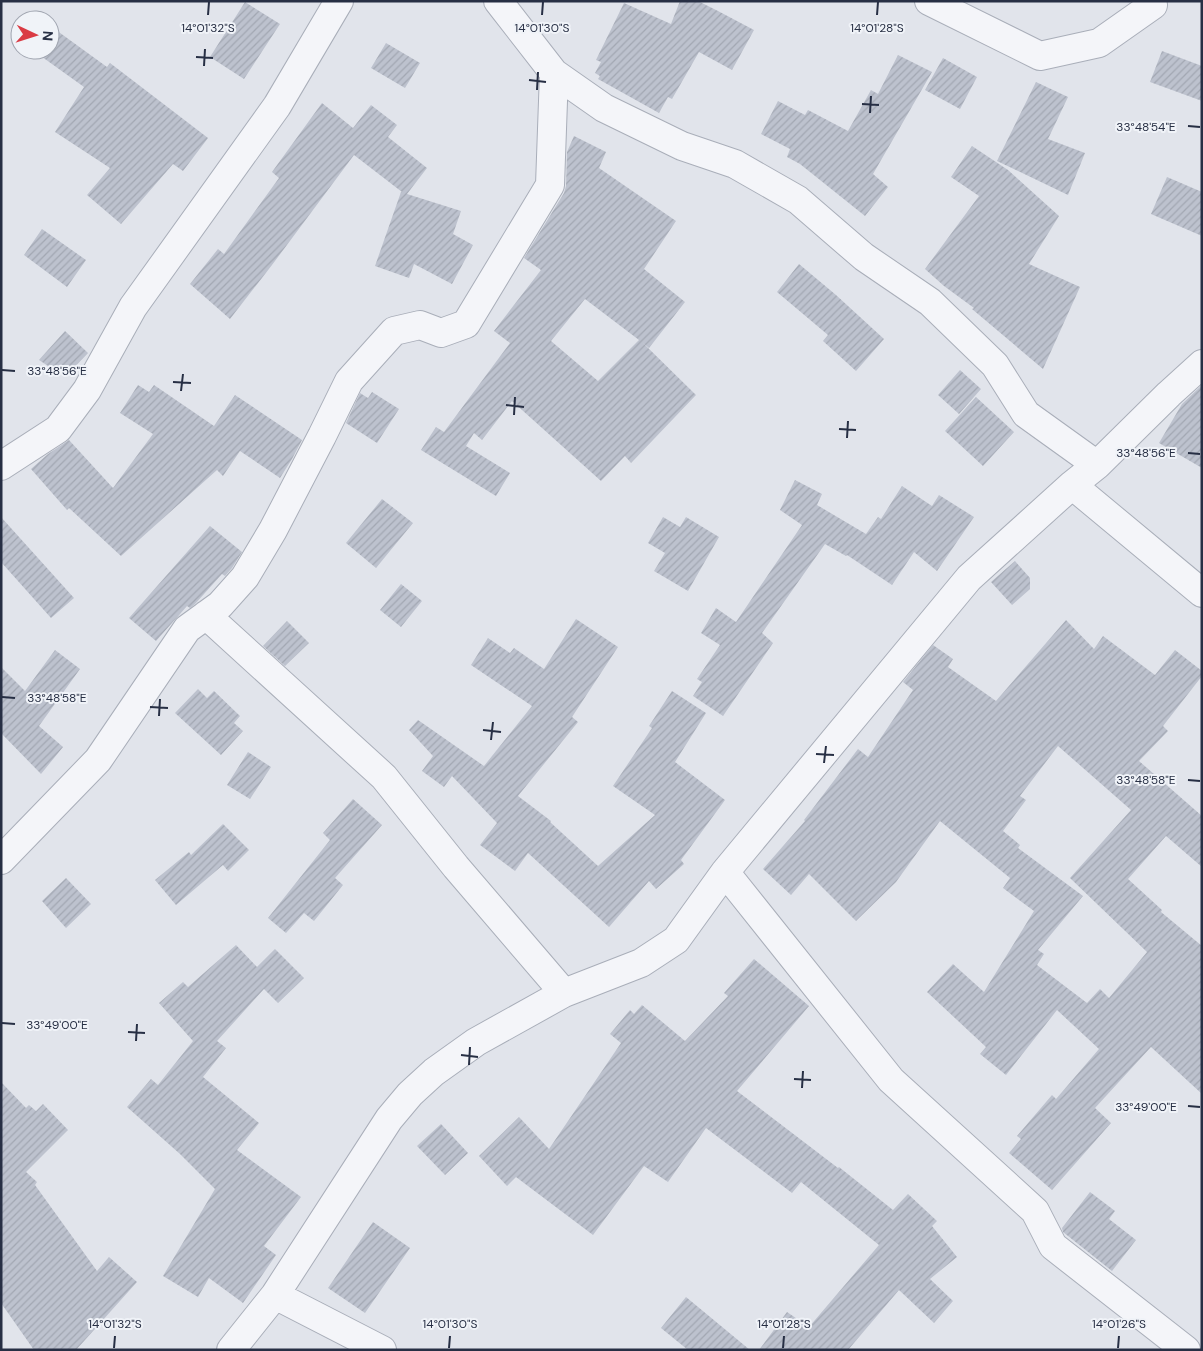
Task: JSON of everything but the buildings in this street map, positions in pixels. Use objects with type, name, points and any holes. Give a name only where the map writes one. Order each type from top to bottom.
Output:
[{"type":"street","points":[[1,466],[58,429],[87,390],[133,307],[278,106],[339,1]]},
{"type":"street","points":[[498,1],[554,73],[604,108],[682,146],[735,164],[798,200],[864,257],[930,302],[995,365],[1026,414],[1097,465]]},
{"type":"street","points":[[929,1],[1040,56],[1099,43],[1153,5]]},
{"type":"street","points":[[1,860],[98,760],[187,629],[220,605],[245,577],[322,436],[349,380],[394,331],[420,325],[441,334],[466,324],[550,185],[554,73]]},
{"type":"street","points":[[231,1350],[275,1295],[389,1119],[410,1094],[434,1072],[476,1042],[564,993],[642,963],[676,940],[725,872],[969,578],[1072,485],[1097,465],[1202,364]]},
{"type":"street","points":[[1072,485],[1202,593]]},
{"type":"street","points":[[206,614],[384,778],[564,993]]},
{"type":"street","points":[[725,872],[891,1080],[1035,1211],[1053,1246],[1186,1350]]},
{"type":"street","points":[[275,1295],[382,1350]]}]
